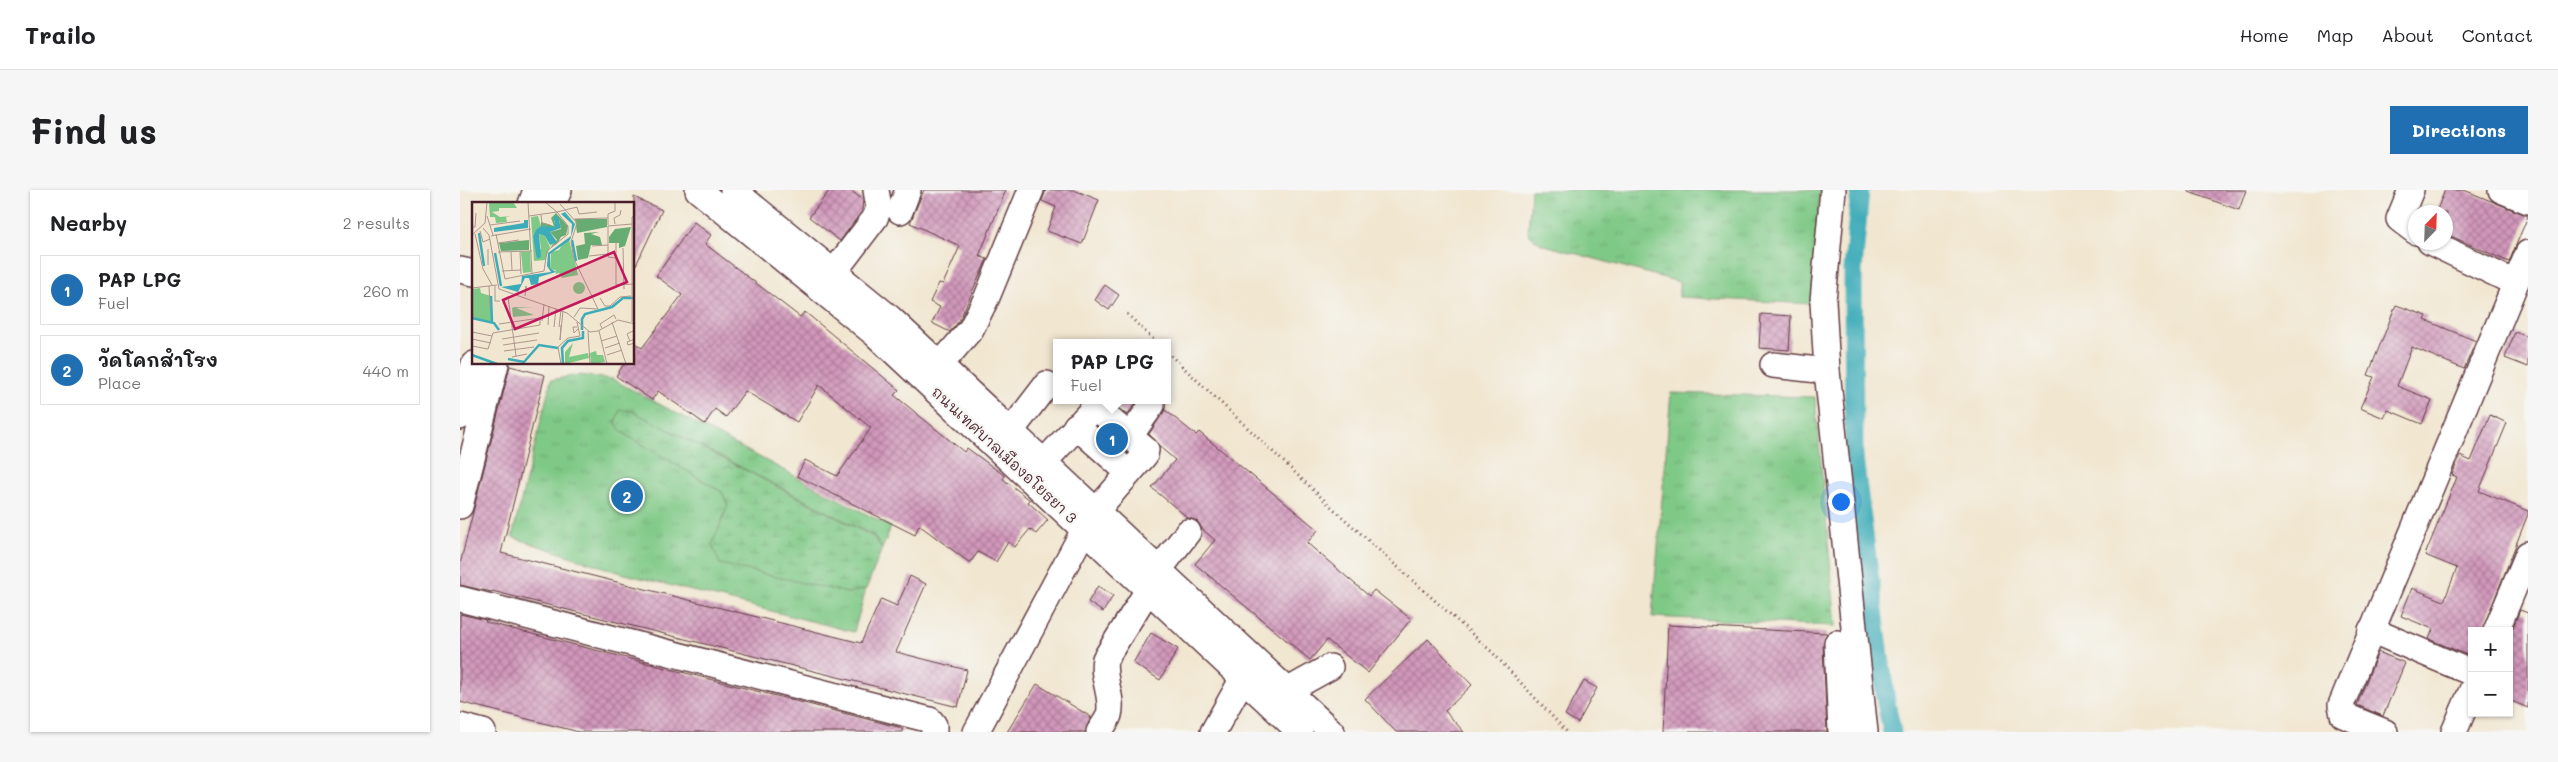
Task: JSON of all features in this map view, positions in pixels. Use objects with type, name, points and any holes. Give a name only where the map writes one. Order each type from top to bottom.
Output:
[{"type":"street","points":[[532,202],[536,190]]},
{"type":"street","points":[[554,202],[559,190]]},
{"type":"street","name":"ถนนเทศบาลเมืองอโยธยา 3","points":[[698,190],[875,334],[1084,514],[1154,580],[1287,691],[1332,732]]},
{"type":"street","name":"ถนนเทศบาลเมืองอโยธยา 3","points":[[733,190],[890,318],[1044,462],[1084,514]]},
{"type":"street","points":[[834,272],[875,218],[879,208],[876,190]]},
{"type":"street","points":[[940,365],[971,329],[987,298],[1031,190]]},
{"type":"street","points":[[1833,190],[1823,301],[1827,371],[1865,732]]},
{"type":"street","points":[[2407,226],[2411,190]]},
{"type":"street","points":[[2501,190],[2528,201]]},
{"type":"street","points":[[2447,250],[2515,283]]},
{"type":"street","points":[[2385,732],[2343,715],[2341,705],[2528,253]]},
{"type":"street","points":[[1773,365],[1827,371]]},
{"type":"street","points":[[460,417],[477,375]]},
{"type":"street","points":[[461,495],[477,375]]},
{"type":"street","points":[[1011,431],[1047,384]]},
{"type":"street","points":[[1130,436],[1152,406]]},
{"type":"street","points":[[976,732],[1084,514],[1130,473],[1146,453],[1146,450],[1095,407],[1044,462]]},
{"type":"street","points":[[1076,426],[1130,473]]},
{"type":"street","points":[[1099,732],[1109,716],[1110,708],[1103,670],[1105,659],[1154,580],[1188,532]]},
{"type":"street","points":[[2498,627],[2528,554]]},
{"type":"street","name":"ถนนเทศบาลเมืองอโยธยา 3","points":[[1154,580],[1287,727]]},
{"type":"street","points":[[460,599],[930,720],[934,726],[934,732]]},
{"type":"street","points":[[2371,630],[2470,672]]},
{"type":"street","points":[[1837,643],[1841,732]]},
{"type":"street","points":[[1287,691],[1330,667]]},
{"type":"street","points":[[1213,732],[1243,678]]},
{"type":"street","points":[[2454,732],[2468,699]]},
{"type":"street","points":[[460,726],[483,732]]},
{"type":"path","points":[[1127,314],[1153,339]]},
{"type":"path","points":[[1171,356],[1339,514],[1492,652],[1567,732]]},
{"type":"green space","points":[[1531,190],[1820,190],[1812,304],[1679,297],[1679,282],[1541,244],[1528,234]]},
{"type":"green space","points":[[578,375],[612,379],[891,527],[882,549],[874,536],[632,411],[621,410],[623,433],[722,492],[728,506],[712,545],[848,593],[866,589],[854,632],[621,573],[512,537],[551,380]]},
{"type":"green space","points":[[1671,393],[1815,397],[1836,626],[1652,617]]},
{"type":"green space","points":[[620,410],[632,411],[874,537],[882,549],[866,589],[848,593],[720,564],[712,545],[728,506],[722,492],[623,433],[615,422]]},
{"type":"building","points":[[830,190],[850,190],[863,200],[862,211],[840,241],[809,217]]},
{"type":"building","points":[[924,190],[1006,190],[979,256],[987,259],[959,321],[950,332],[932,323],[940,307],[930,302],[939,283],[943,284],[960,246],[910,223]]},
{"type":"building","points":[[1046,190],[1074,190],[1099,200],[1082,244],[1047,231],[1056,207],[1042,201]]},
{"type":"building","points":[[2189,190],[2246,190],[2239,210],[2189,192]]},
{"type":"building","points":[[2445,190],[2464,190],[2528,216],[2509,262],[2453,237],[2453,205],[2439,205]]},
{"type":"building","points":[[634,197],[662,210],[635,267],[635,202]]},
{"type":"building","points":[[694,222],[711,235],[705,244],[800,317],[805,312],[899,390],[894,395],[964,452],[967,448],[1005,476],[1003,479],[1030,500],[1028,502],[1048,520],[1036,534],[1030,529],[1015,547],[1008,542],[996,562],[978,552],[970,563],[919,525],[915,535],[797,476],[805,460],[837,476],[871,428],[819,385],[797,422],[745,391],[726,417],[715,409],[705,424],[658,391],[652,400],[616,376],[623,365],[635,365],[635,343],[642,348],[682,295],[656,276]]},
{"type":"building","points":[[1105,285],[1119,295],[1109,310],[1095,300]]},
{"type":"building","points":[[2396,305],[2427,316],[2425,320],[2476,341],[2464,369],[2412,347],[2397,386],[2432,400],[2422,424],[2388,410],[2384,418],[2360,408],[2374,377],[2368,375]]},
{"type":"building","points":[[1761,314],[1791,316],[1789,350],[1759,348]]},
{"type":"building","points":[[2515,332],[2528,337],[2528,367],[2505,358]]},
{"type":"building","points":[[510,366],[545,375],[501,553],[861,643],[881,599],[897,606],[910,576],[926,584],[896,652],[967,670],[958,707],[492,591],[460,585],[460,564]]},
{"type":"building","points":[[1121,404],[1135,404],[1127,415],[1118,408]]},
{"type":"building","points":[[1165,410],[1196,435],[1199,432],[1318,530],[1307,543],[1369,596],[1374,590],[1411,619],[1368,673],[1327,640],[1310,660],[1195,564],[1215,540],[1202,529],[1197,521],[1188,518],[1152,488],[1175,460],[1149,434]]},
{"type":"building","points":[[2490,415],[2507,423],[2479,491],[2528,511],[2528,514],[2484,627],[2468,627],[2468,655],[2429,639],[2433,629],[2401,616],[2412,588],[2444,601],[2457,568],[2425,555],[2457,477],[2452,475],[2460,456],[2471,461]]},
{"type":"building","points":[[1098,586],[1113,596],[1103,612],[1088,602]]},
{"type":"building","points":[[2520,610],[2528,613],[2528,708],[2513,702],[2513,627]]},
{"type":"building","points":[[460,614],[486,620],[485,622],[902,728],[902,732],[579,732],[460,702]]},
{"type":"building","points":[[1668,625],[1827,633],[1823,644],[1827,732],[1663,732]]},
{"type":"building","points":[[1151,633],[1178,649],[1160,680],[1133,663]]},
{"type":"building","points":[[1428,639],[1472,685],[1445,711],[1464,732],[1396,732],[1365,699]]},
{"type":"building","points":[[2378,652],[2405,663],[2383,716],[2357,705]]},
{"type":"building","points":[[1584,681],[1597,688],[1578,723],[1565,715]]},
{"type":"building","points":[[1037,684],[1091,717],[1085,732],[1007,732]]},
{"type":"waterway","points":[[1860,190],[1853,270],[1854,458],[1886,702],[1892,732]]},
{"type":"place","name":"PAP LPG","points":[[1112,439]]},
{"type":"place","name":"วัดโคกสำโรง","points":[[627,496]]}]
